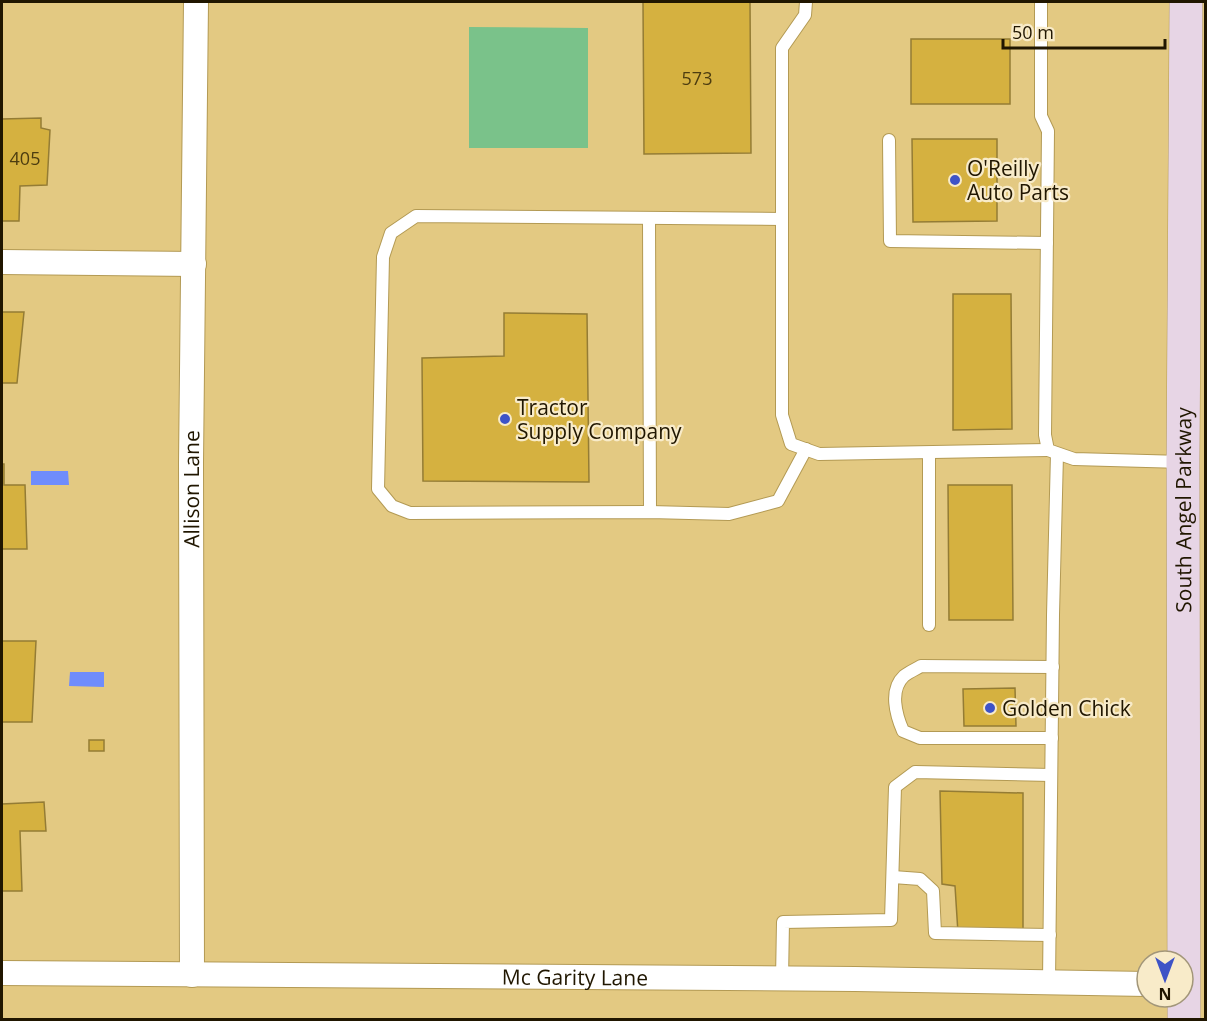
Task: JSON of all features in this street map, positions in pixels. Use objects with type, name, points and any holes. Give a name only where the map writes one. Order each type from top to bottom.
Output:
[{"type":"main road","name":"South Angel Parkway","points":[[1185,949],[1194,462],[1186,2]]},
{"type":"street","name":"Allison Lane","points":[[192,975],[191,463],[196,2]]},
{"type":"street","points":[[2,262],[194,264]]},
{"type":"street","name":"Mc Garity Lane","points":[[2,973],[1135,984]]},
{"type":"lane","points":[[806,2],[805,15],[782,48],[782,415],[792,444],[819,454],[1053,452],[1074,459],[1194,462]]},
{"type":"lane","points":[[1041,2],[1041,116],[1048,130],[1045,435],[1053,452],[1049,982]]},
{"type":"lane","points":[[889,140],[890,241],[1047,243]]},
{"type":"lane","points":[[782,219],[416,216],[392,233],[383,257],[378,489],[392,506],[410,513],[729,514],[778,501],[806,449]]},
{"type":"lane","points":[[649,219],[650,512]]},
{"type":"lane","points":[[928,454],[929,625]]},
{"type":"lane","points":[[1052,738],[920,738],[903,731],[896,714],[895,693],[903,677],[921,666],[1053,667]]},
{"type":"lane","points":[[782,979],[783,922],[891,920],[895,787],[915,772],[1051,775]]},
{"type":"lane","points":[[893,877],[920,879],[933,891],[935,933],[1050,935]]},
{"type":"green space","points":[[469,27],[588,28],[588,148],[469,148]]},
{"type":"water","points":[[31,471],[68,471],[69,485],[31,485]]},
{"type":"water","points":[[70,672],[104,672],[104,687],[69,686]]},
{"type":"building","points":[[643,2],[750,2],[751,153],[644,154]]},
{"type":"building","points":[[911,39],[1010,39],[1010,104],[911,104]]},
{"type":"building","points":[[41,118],[41,128],[50,130],[47,185],[20,186],[19,221],[2,221],[2,119]]},
{"type":"building","name":"O'Reilly Auto Parts","points":[[912,139],[997,139],[997,221],[913,222]]},
{"type":"building","points":[[953,294],[1011,294],[1012,429],[953,430]]},
{"type":"building","points":[[2,312],[24,312],[17,383],[2,383]]},
{"type":"building","name":"Tractor Supply Company","points":[[504,313],[587,314],[589,482],[423,481],[422,358],[504,356]]},
{"type":"building","points":[[2,464],[4,464],[4,485],[25,485],[27,549],[2,549]]},
{"type":"building","points":[[948,485],[1012,485],[1013,620],[949,620]]},
{"type":"building","points":[[2,641],[36,641],[32,722],[2,722]]},
{"type":"building","name":"Golden Chick","points":[[1015,688],[1016,726],[964,726],[963,689]]},
{"type":"building","points":[[89,740],[104,740],[104,751],[89,751]]},
{"type":"building","points":[[940,791],[1023,793],[1023,935],[958,933],[955,886],[942,884]]},
{"type":"building","points":[[44,802],[46,831],[20,831],[22,891],[2,891],[2,804]]},
{"type":"place","name":"O'Reilly Auto Parts","points":[[955,180]]},
{"type":"place","name":"Tractor Supply Company","points":[[505,419]]},
{"type":"place","name":"Golden Chick","points":[[990,708]]}]
